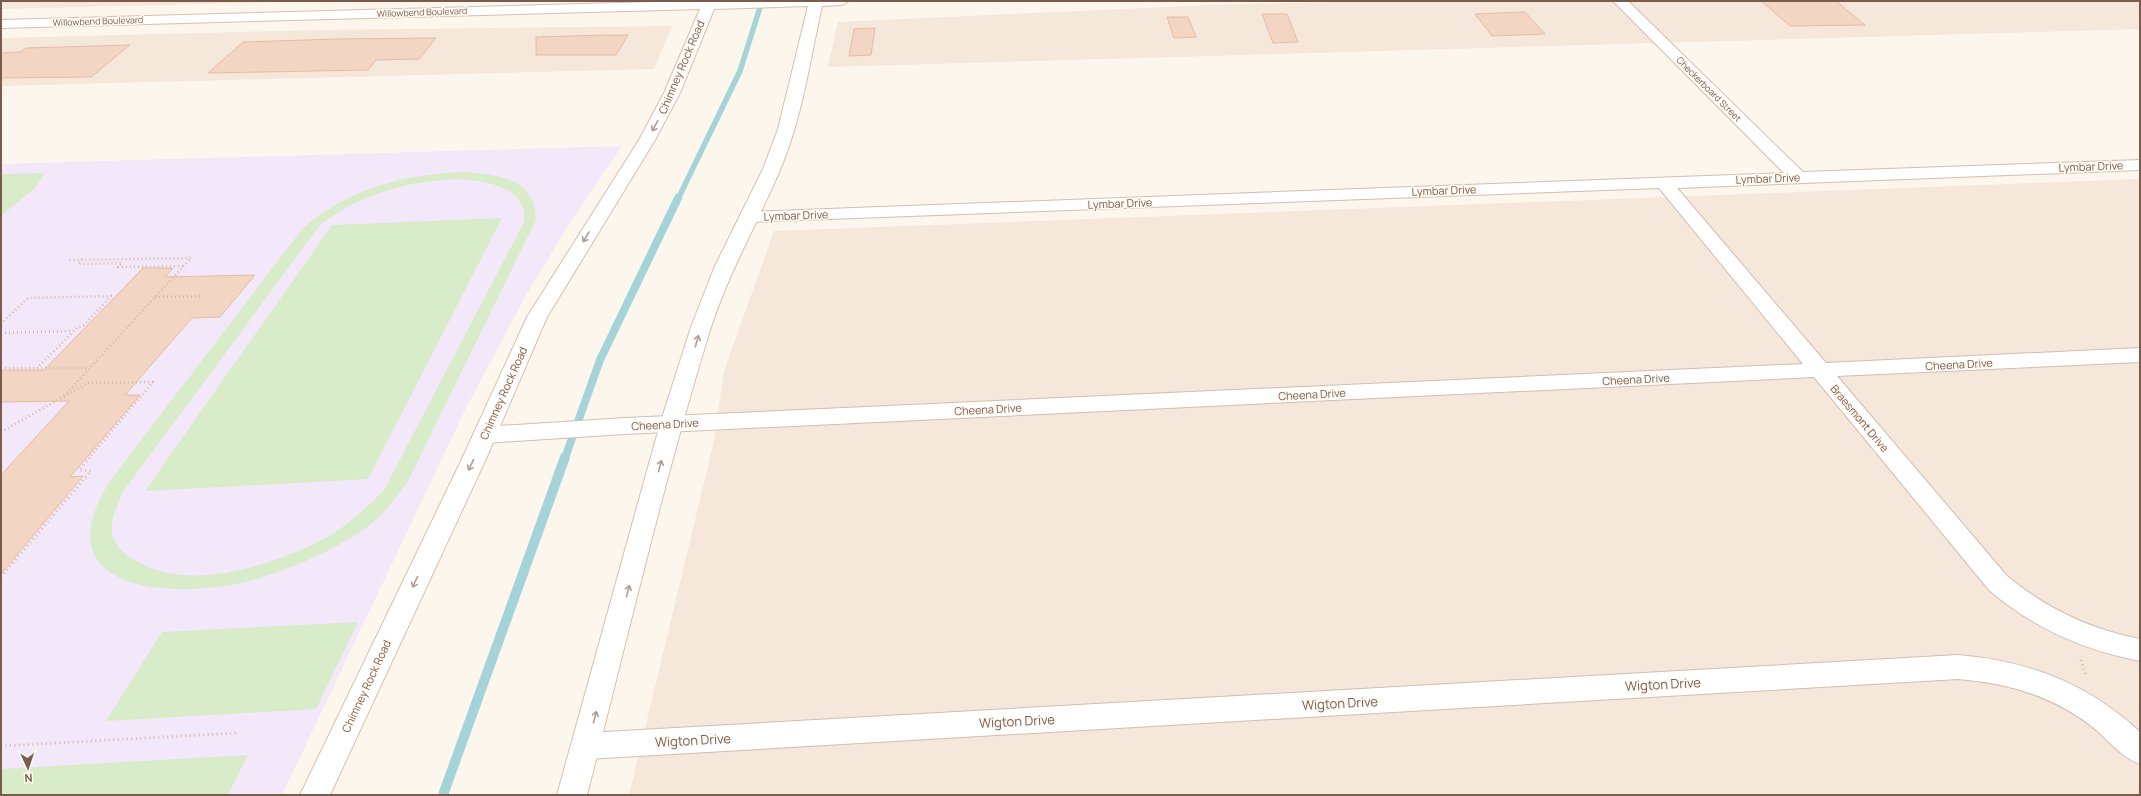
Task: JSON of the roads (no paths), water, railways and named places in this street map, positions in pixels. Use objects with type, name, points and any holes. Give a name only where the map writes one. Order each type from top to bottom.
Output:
[{"type":"street","points":[[572,795],[587,746],[671,424],[701,327],[725,266],[772,170],[786,129],[816,1]]},
{"type":"street","name":"Willowbend Boulevard","points":[[1,24],[709,2],[842,1]]},
{"type":"street","name":"Checkerboard Street","points":[[1620,1],[1798,177]]},
{"type":"street","name":"Chimney Rock Road","points":[[314,795],[484,435],[537,317],[647,140],[672,93],[709,2]]},
{"type":"street","name":"Lymbar Drive","points":[[748,217],[2140,164]]},
{"type":"street","name":"Braesmont Drive","points":[[1663,182],[1998,583],[2019,602],[2044,618],[2103,641],[2140,650]]},
{"type":"street","name":"Cheena Drive","points":[[484,435],[532,430],[2140,355]]},
{"type":"street","name":"Wigton Drive","points":[[587,746],[1958,667],[1981,668],[2029,679],[2068,695],[2105,718],[2140,751]]},
{"type":"waterway","points":[[678,199],[740,71],[762,1]]},
{"type":"waterway","points":[[565,458],[600,360],[678,198]]},
{"type":"waterway","points":[[443,795],[565,457]]}]
